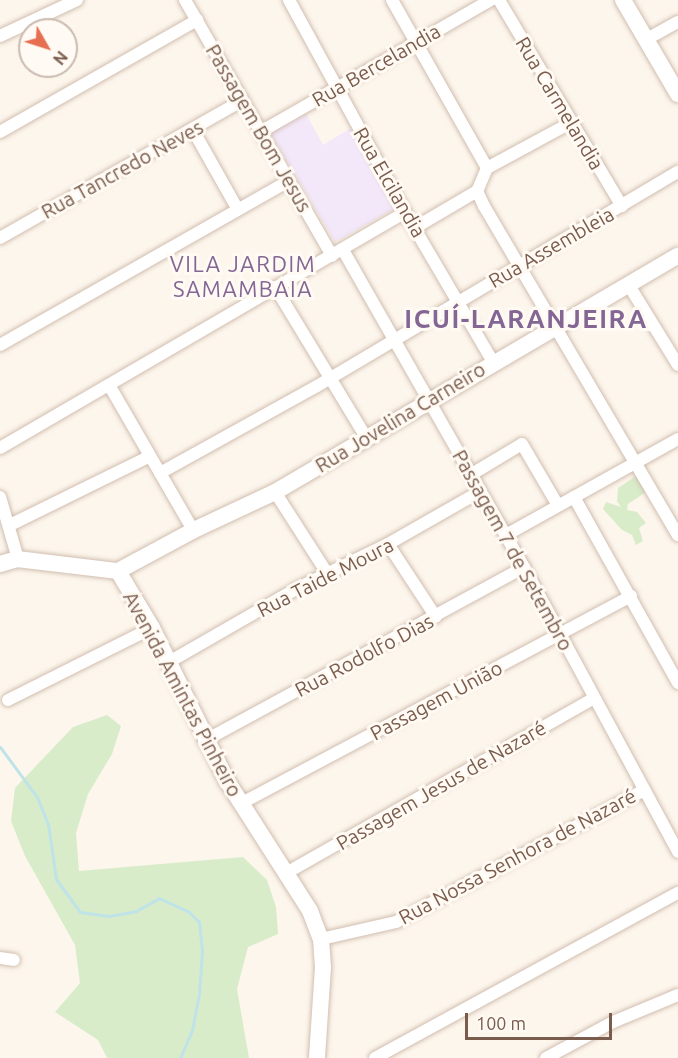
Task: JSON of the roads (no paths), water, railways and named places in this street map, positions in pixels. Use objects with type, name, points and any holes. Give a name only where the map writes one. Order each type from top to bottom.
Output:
[{"type":"street","points":[[0,36],[77,0]]},
{"type":"street","name":"Passagem Bom Jesus","points":[[185,0],[289,181],[337,253]]},
{"type":"street","name":"Rua Elcilandia","points":[[290,0],[405,212],[416,227],[493,362]]},
{"type":"street","points":[[392,0],[487,168]]},
{"type":"street","name":"Rua Bercelandia","points":[[262,131],[490,0]]},
{"type":"street","name":"Rua Carmelandia","points":[[499,0],[622,206]]},
{"type":"street","points":[[623,0],[678,94]]},
{"type":"street","points":[[0,132],[197,20]]},
{"type":"street","points":[[647,39],[678,22]]},
{"type":"street","name":"Rua Tancredo Neves","points":[[0,238],[243,100]]},
{"type":"street","points":[[416,227],[477,191],[487,168],[572,122]]},
{"type":"street","points":[[193,130],[237,208]]},
{"type":"street","name":"Rua Assembleia","points":[[160,473],[395,340],[678,172]]},
{"type":"street","points":[[0,345],[237,208],[289,181]]},
{"type":"street","points":[[477,191],[558,326],[678,535]]},
{"type":"street","points":[[0,448],[405,212]]},
{"type":"street","name":"Passagem 7 de Setembro","points":[[337,253],[395,340],[472,474],[678,852]]},
{"type":"street","name":"Rua Jovelina Carneiro","points":[[118,571],[192,530],[275,492],[493,362],[678,256]]},
{"type":"street","points":[[628,284],[678,365]]},
{"type":"street","points":[[275,287],[366,437]]},
{"type":"street","points":[[109,385],[192,530]]},
{"type":"street","points":[[506,535],[557,504],[574,497],[678,439]]},
{"type":"street","points":[[472,474],[522,444],[557,504]]},
{"type":"street","points":[[10,525],[150,456]]},
{"type":"street","name":"Rua Taide Moura","points":[[169,662],[327,573],[388,544],[481,491]]},
{"type":"street","points":[[275,492],[327,573]]},
{"type":"street","points":[[0,497],[18,559]]},
{"type":"street","points":[[574,497],[678,683]]},
{"type":"street","points":[[388,544],[436,617]]},
{"type":"street","name":"Avenida Amintas Pinheiro","points":[[0,564],[18,559],[118,571],[152,628],[204,741],[240,804],[288,872],[321,939],[323,967],[317,1058]]},
{"type":"street","name":"Rua Rodolfo Dias","points":[[204,741],[436,617],[524,567]]},
{"type":"street","name":"Passagem União","points":[[240,804],[631,596]]},
{"type":"street","points":[[8,700],[152,628]]},
{"type":"street","name":"Passagem Jesus de Nazaré","points":[[288,872],[593,699]]},
{"type":"street","name":"Rua Nossa Senhora de Nazaré","points":[[321,939],[396,922],[644,790]]},
{"type":"street","points":[[375,1058],[678,893]]},
{"type":"street","points":[[0,958],[15,960]]},
{"type":"street","points":[[546,1058],[613,1022],[678,995]]},
{"type":"waterway","points":[[0,747],[37,797],[48,824],[56,879],[80,912],[109,916],[136,911],[159,898],[189,912],[199,922],[202,952],[199,994],[192,1030],[180,1058]]},
{"type":"district","name":"VILA JARDIM SAMAMBAIA","points":[[243,276]]},
{"type":"district","name":"ICUÍ-LARANJEIRA","points":[[526,319]]}]
